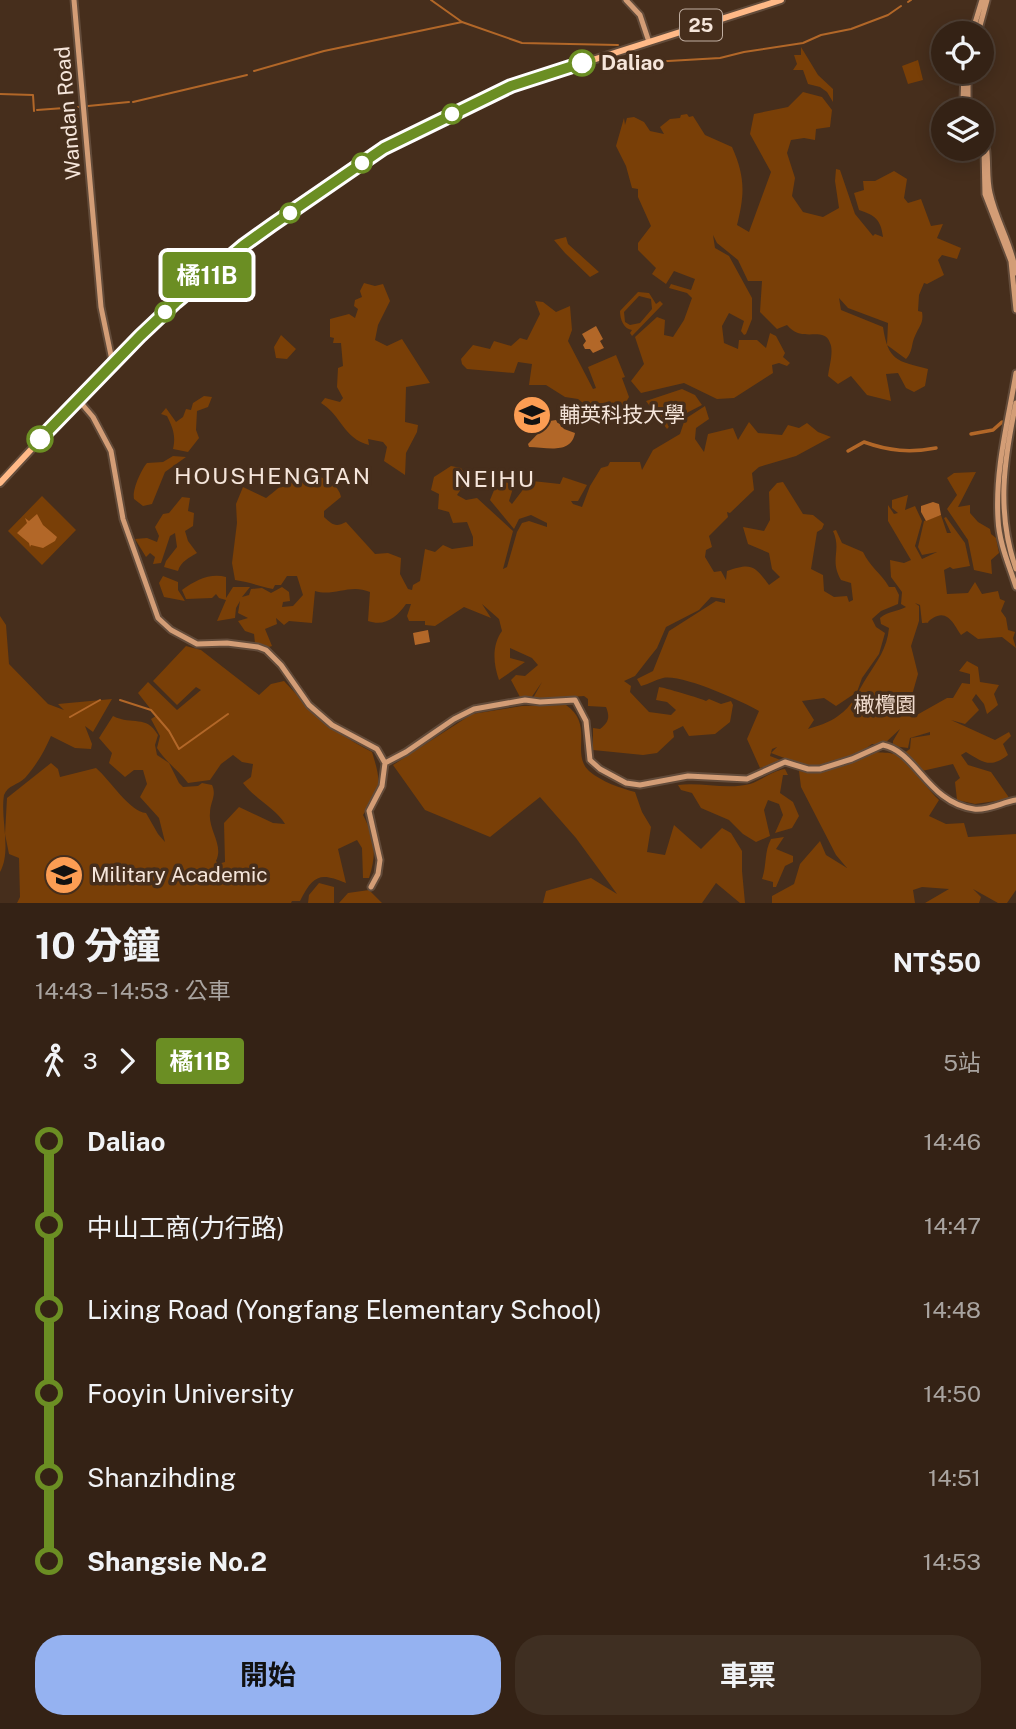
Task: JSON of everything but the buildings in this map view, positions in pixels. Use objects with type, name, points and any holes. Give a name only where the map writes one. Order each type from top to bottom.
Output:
[{"type":"main road","name":"25","points":[[648,41],[771,0]]},
{"type":"main road","name":"25","points":[[0,481],[77,398],[176,302],[246,244],[384,148],[496,93],[531,79],[781,0]]},
{"type":"street","name":"Wandan Road","points":[[74,0],[101,307],[112,363]]},
{"type":"street","points":[[626,0],[640,15],[648,41]]},
{"type":"street","points":[[977,21],[985,0]]},
{"type":"street","points":[[981,21],[985,0]]},
{"type":"street","points":[[984,161],[985,194],[1010,261],[1016,310]]},
{"type":"street","points":[[989,161],[990,193],[1009,241],[1016,273]]},
{"type":"street","points":[[1016,373],[1000,463],[998,520],[1002,544],[1016,587]]},
{"type":"street","points":[[77,398],[93,417],[111,451],[123,519],[156,614],[171,630],[197,644],[222,642],[266,650],[281,665],[309,705],[332,724],[377,749],[385,763],[382,786],[369,811],[380,860],[378,874],[371,887]]},
{"type":"street","points":[[1016,403],[1007,447],[1003,496],[1007,543],[1016,569]]},
{"type":"street","points":[[385,763],[474,709],[525,700],[575,700],[586,721],[590,760],[600,769],[632,784],[656,783],[688,776],[747,779],[785,762],[808,769],[820,768],[852,759],[883,745],[894,749],[942,797],[972,809],[1016,800]]},
{"type":"green space","points":[[801,47],[818,75],[833,89],[833,102],[827,92],[808,84],[803,70],[793,70],[797,64],[794,55],[801,55]]},
{"type":"green space","points":[[918,60],[923,80],[908,84],[902,66]]},
{"type":"green space","points":[[803,92],[822,97],[832,110],[830,127],[816,129],[815,140],[791,140],[787,153],[795,178],[792,196],[803,212],[823,217],[839,208],[835,181],[836,169],[840,170],[855,214],[873,236],[875,234],[883,237],[881,226],[876,219],[859,210],[854,193],[864,190],[863,181],[875,181],[894,171],[907,179],[904,198],[908,203],[921,199],[931,226],[943,224],[937,238],[961,248],[957,259],[942,255],[938,260],[944,275],[924,283],[919,295],[918,311],[922,312],[922,322],[906,359],[887,345],[891,353],[901,361],[928,369],[925,386],[914,392],[906,388],[898,373],[886,374],[891,401],[867,395],[851,376],[838,384],[828,376],[832,350],[827,338],[818,334],[799,333],[787,325],[777,329],[760,312],[762,281],[748,281],[738,260],[717,243],[713,235],[715,248],[729,256],[752,298],[752,319],[746,334],[741,331],[744,321],[729,313],[722,326],[724,343],[738,349],[739,340],[757,340],[766,348],[770,333],[776,336],[785,353],[783,357],[790,363],[787,366],[779,363],[772,365],[773,373],[734,398],[717,399],[684,383],[641,393],[631,381],[644,364],[635,337],[657,317],[665,320],[664,335],[673,337],[684,320],[692,298],[687,293],[669,288],[671,284],[691,290],[695,279],[674,271],[666,284],[652,274],[656,268],[638,250],[638,243],[651,226],[638,197],[638,189],[632,188],[626,166],[616,146],[624,118],[625,125],[627,118],[634,117],[644,122],[650,131],[664,134],[660,127],[670,119],[687,114],[689,117],[693,116],[705,135],[732,147],[742,185],[737,225],[749,232],[771,172],[750,134],[754,114],[788,107]],"holes":[[[839,298],[848,308],[888,323],[887,344],[883,327],[841,310]]]},
{"type":"green space","points":[[566,237],[568,244],[599,272],[590,277],[554,240]]},
{"type":"green space","points":[[364,283],[375,286],[383,284],[390,301],[378,325],[375,340],[387,346],[402,339],[430,383],[406,387],[405,422],[418,425],[406,453],[405,475],[384,461],[387,447],[383,442],[368,439],[369,445],[360,442],[321,403],[325,398],[340,402],[343,398],[337,387],[338,368],[343,366],[341,343],[333,343],[334,338],[330,337],[330,319],[349,314],[355,318],[358,309],[354,306],[355,300],[362,297],[360,291]]},
{"type":"green space","points":[[638,292],[649,293],[656,304],[660,301],[663,304],[632,336],[632,330],[623,324],[620,311]],"holes":[[[639,296],[651,299],[652,309],[640,323],[630,325],[625,322],[624,312]]]},
{"type":"green space","points":[[535,301],[543,302],[556,312],[570,306],[572,330],[568,341],[593,389],[596,388],[588,367],[616,355],[629,397],[612,419],[607,414],[593,411],[587,416],[583,403],[578,399],[565,397],[546,385],[529,385],[532,364],[518,362],[514,373],[467,369],[462,364],[461,359],[473,345],[490,349],[494,341],[511,346],[520,338],[527,340],[540,314]]},
{"type":"green space","points":[[281,335],[296,349],[287,359],[276,358],[274,347]]},
{"type":"green space","points":[[682,389],[695,395],[702,405],[677,418],[667,429],[646,401]]},
{"type":"green space","points":[[204,396],[212,397],[208,407],[197,411],[196,430],[199,438],[188,452],[173,449],[172,428],[167,416],[161,414],[166,408],[176,422],[183,417],[186,409],[191,410],[193,403]]},
{"type":"green space","name":"橄欖園","points":[[705,406],[709,419],[696,428],[695,439],[704,452],[708,434],[733,428],[738,440],[749,422],[758,433],[782,435],[788,425],[799,428],[807,423],[818,432],[831,437],[796,456],[759,467],[752,473],[754,490],[730,513],[727,512],[728,517],[709,536],[712,547],[706,550],[705,557],[714,572],[721,571],[726,580],[727,571],[747,567],[759,573],[769,585],[780,577],[772,569],[769,553],[748,544],[743,527],[764,531],[770,520],[769,492],[777,483],[783,482],[803,514],[813,515],[824,524],[817,532],[811,569],[823,575],[824,591],[834,597],[847,596],[849,602],[853,600],[851,583],[841,580],[836,566],[833,531],[836,530],[842,543],[863,552],[889,587],[895,587],[899,595],[898,604],[881,611],[872,619],[876,627],[885,633],[879,654],[862,678],[857,692],[836,706],[824,698],[802,701],[814,720],[808,729],[835,718],[851,703],[884,649],[889,628],[881,624],[880,618],[906,607],[901,604],[902,592],[891,577],[890,560],[904,563],[911,560],[888,521],[888,505],[894,514],[898,513],[892,508],[892,500],[908,495],[905,510],[915,506],[922,521],[915,546],[922,559],[937,552],[922,555],[918,547],[924,521],[941,515],[947,533],[951,533],[944,518],[946,517],[965,543],[970,566],[944,570],[947,594],[968,593],[975,582],[982,594],[998,591],[1000,599],[1005,601],[1001,611],[1006,618],[1008,630],[1015,632],[1013,638],[1016,648],[1002,637],[978,639],[967,631],[961,635],[950,619],[943,615],[928,623],[922,623],[920,605],[915,603],[919,606],[919,621],[911,646],[918,674],[912,695],[916,707],[915,716],[947,698],[953,698],[962,683],[970,684],[970,674],[959,671],[967,661],[978,667],[980,682],[999,685],[994,694],[998,705],[987,714],[984,704],[976,694],[972,700],[979,710],[965,724],[951,720],[995,740],[1009,732],[1011,736],[1003,744],[1008,755],[996,762],[977,759],[966,752],[961,755],[968,765],[991,772],[1010,799],[975,804],[957,800],[955,782],[960,778],[953,764],[922,771],[904,753],[910,749],[911,738],[930,735],[930,732],[910,738],[908,748],[893,746],[900,729],[884,744],[872,744],[857,755],[836,764],[811,768],[771,753],[777,747],[772,749],[770,756],[783,761],[760,768],[747,739],[759,711],[726,695],[683,680],[663,678],[641,686],[637,679],[653,671],[669,631],[716,601],[725,603],[725,599],[711,597],[699,610],[666,627],[657,648],[635,676],[624,681],[631,686],[630,692],[649,712],[671,715],[676,710],[667,702],[656,700],[659,687],[721,704],[731,701],[733,705],[730,722],[715,734],[689,736],[683,726],[673,731],[674,737],[657,753],[643,755],[593,750],[593,728],[600,729],[607,722],[608,714],[606,707],[588,706],[588,699],[584,696],[532,700],[542,682],[531,698],[520,697],[511,680],[516,675],[525,676],[538,665],[532,658],[510,648],[510,658],[525,662],[499,680],[494,654],[502,631],[499,619],[482,604],[491,618],[464,607],[435,626],[425,625],[425,621],[409,621],[407,616],[411,604],[406,604],[390,620],[374,623],[368,621],[370,592],[356,589],[315,591],[312,623],[289,621],[284,625],[276,618],[277,624],[265,629],[272,646],[266,648],[255,643],[254,634],[245,631],[238,621],[248,618],[238,613],[240,601],[235,618],[217,621],[226,600],[216,594],[212,598],[186,599],[182,590],[203,578],[220,576],[226,577],[226,598],[233,587],[250,587],[242,597],[249,595],[251,589],[262,588],[271,593],[282,587],[289,592],[290,601],[283,602],[282,607],[293,606],[303,595],[297,576],[287,576],[281,585],[275,585],[273,589],[235,580],[232,563],[237,523],[236,504],[243,487],[266,498],[290,479],[307,475],[329,481],[339,491],[341,497],[324,511],[324,517],[334,524],[346,522],[375,554],[388,553],[401,558],[400,574],[408,589],[412,590],[413,585],[420,581],[425,549],[435,552],[443,545],[452,549],[473,546],[473,537],[467,522],[453,523],[449,512],[438,509],[439,494],[431,490],[434,477],[451,466],[461,468],[468,479],[457,495],[466,500],[477,498],[513,531],[503,569],[507,567],[522,523],[529,521],[547,527],[547,523],[531,515],[519,519],[514,529],[490,500],[497,483],[496,470],[504,472],[506,482],[514,485],[509,501],[512,504],[525,487],[523,480],[560,484],[563,477],[587,485],[578,501],[571,501],[582,507],[601,468],[608,466],[610,462],[640,462],[642,470],[653,450],[680,434],[685,419]]},
{"type":"green space","points":[[173,456],[186,457],[165,472],[152,504],[143,506],[134,499],[142,470],[147,463],[163,462]]},
{"type":"green space","points":[[976,472],[958,507],[970,505],[970,513],[990,529],[996,538],[999,553],[991,560],[992,574],[974,570],[968,540],[947,509],[957,495],[947,478],[954,473]]},
{"type":"green space","points":[[42,496],[76,530],[42,565],[8,531]]},
{"type":"green space","points":[[182,497],[190,498],[188,511],[194,513],[193,526],[185,531],[188,541],[197,553],[183,562],[178,571],[164,567],[177,547],[175,533],[170,536],[161,563],[153,564],[155,557],[150,553],[146,557],[135,539],[147,538],[157,542],[159,536],[155,527],[163,514],[169,513]]},
{"type":"green space","points":[[163,576],[178,582],[178,590],[185,601],[164,597],[159,583]]},
{"type":"green space","points":[[0,616],[6,625],[9,664],[48,704],[64,710],[58,704],[112,699],[93,732],[85,726],[92,744],[91,749],[75,748],[51,736],[29,773],[4,795],[5,854],[0,872]]},
{"type":"green space","points":[[186,646],[201,650],[259,695],[271,684],[284,681],[324,721],[372,752],[378,785],[363,815],[374,846],[369,878],[363,878],[362,848],[357,840],[338,849],[346,883],[330,878],[318,878],[309,886],[300,901],[291,903],[17,903],[20,897],[19,858],[9,854],[5,834],[7,798],[51,763],[58,769],[60,777],[96,768],[133,807],[146,813],[165,842],[159,818],[140,797],[147,784],[143,770],[134,770],[125,777],[109,763],[112,753],[99,738],[113,716],[144,722],[153,729],[158,735],[155,745],[157,755],[169,763],[183,787],[198,786],[202,783],[212,785],[214,792],[210,819],[218,849],[218,864],[225,862],[224,823],[239,807],[273,823],[285,824],[243,783],[251,777],[253,764],[242,762],[233,755],[221,764],[210,780],[188,783],[157,748],[160,736],[151,719],[156,716],[138,693],[148,682],[177,710],[201,690],[196,687],[177,705],[153,681]]},
{"type":"green space","points":[[566,705],[579,721],[581,756],[589,771],[605,781],[635,792],[651,827],[647,852],[665,855],[674,825],[701,849],[722,828],[731,833],[742,851],[745,903],[740,903],[716,883],[702,903],[543,903],[546,891],[591,878],[617,894],[576,838],[540,797],[490,837],[425,810],[393,765],[472,714],[522,706]]},
{"type":"green space","points":[[876,752],[892,753],[899,757],[939,800],[929,816],[946,824],[964,823],[968,837],[1016,834],[1016,890],[1007,903],[998,903],[973,889],[981,897],[979,903],[925,903],[949,889],[922,887],[913,890],[915,903],[772,903],[772,896],[794,884],[800,864],[820,841],[826,855],[847,868],[836,855],[801,787],[799,771],[839,767]]},
{"type":"green space","points":[[785,769],[788,775],[783,775],[780,793],[793,802],[799,816],[792,828],[775,833],[783,815],[779,804],[768,800],[764,810],[770,836],[756,842],[729,820],[701,808],[692,793],[681,790],[678,785],[741,786]]},
{"type":"green space","points":[[784,837],[776,849],[793,856],[793,862],[785,866],[776,887],[773,887],[773,882],[762,879],[767,849],[771,839]]},
{"type":"green space","points":[[319,883],[334,887],[334,903],[308,903],[309,895]]},
{"type":"green space","points":[[369,890],[382,903],[339,903],[348,893]]},
{"type":"shaded area","points":[[596,326],[603,339],[600,341],[604,348],[593,353],[590,349],[585,349],[583,345],[586,341],[582,334]]},
{"type":"shaded area","points":[[556,420],[564,429],[575,433],[569,444],[557,448],[529,447],[528,444],[550,421]]},
{"type":"shaded area","points":[[933,502],[939,504],[941,515],[926,521],[921,506]]},
{"type":"shaded area","points":[[37,514],[43,525],[57,537],[43,548],[30,547],[17,533],[27,523],[25,518],[29,521]]},
{"type":"shaded area","points":[[428,630],[430,642],[415,645],[413,633]]},
{"type":"waterway","points":[[431,0],[462,22],[522,43],[618,45]]},
{"type":"waterway","points":[[631,53],[640,60],[651,62],[720,58],[803,43],[821,35],[851,29],[888,15],[901,6]]},
{"type":"waterway","points":[[254,71],[324,51],[462,22]]},
{"type":"waterway","points":[[133,102],[247,75]]},
{"type":"waterway","points":[[0,94],[33,95],[34,111]]},
{"type":"waterway","points":[[88,106],[129,102]]},
{"type":"waterway","points":[[37,110],[78,107]]},
{"type":"waterway","points":[[971,434],[993,430],[1002,422]]},
{"type":"waterway","points":[[848,451],[864,442],[900,450],[936,448]]},
{"type":"waterway","points":[[70,717],[100,700]]},
{"type":"waterway","points":[[120,700],[151,710],[169,731],[179,749],[228,714]]},
{"type":"bus line","name":"橘11B","points":[[40,439],[176,302],[244,245],[371,156],[511,86],[582,63]]},
{"type":"place","name":"Daliao","points":[[582,63]]},
{"type":"place","name":"輔英科技大學","points":[[532,415]]},
{"type":"place","name":"Military Academic","points":[[64,875]]},
{"type":"district","name":"HOUSHENGTAN","points":[[273,476]]},
{"type":"district","name":"NEIHU","points":[[495,479]]}]
